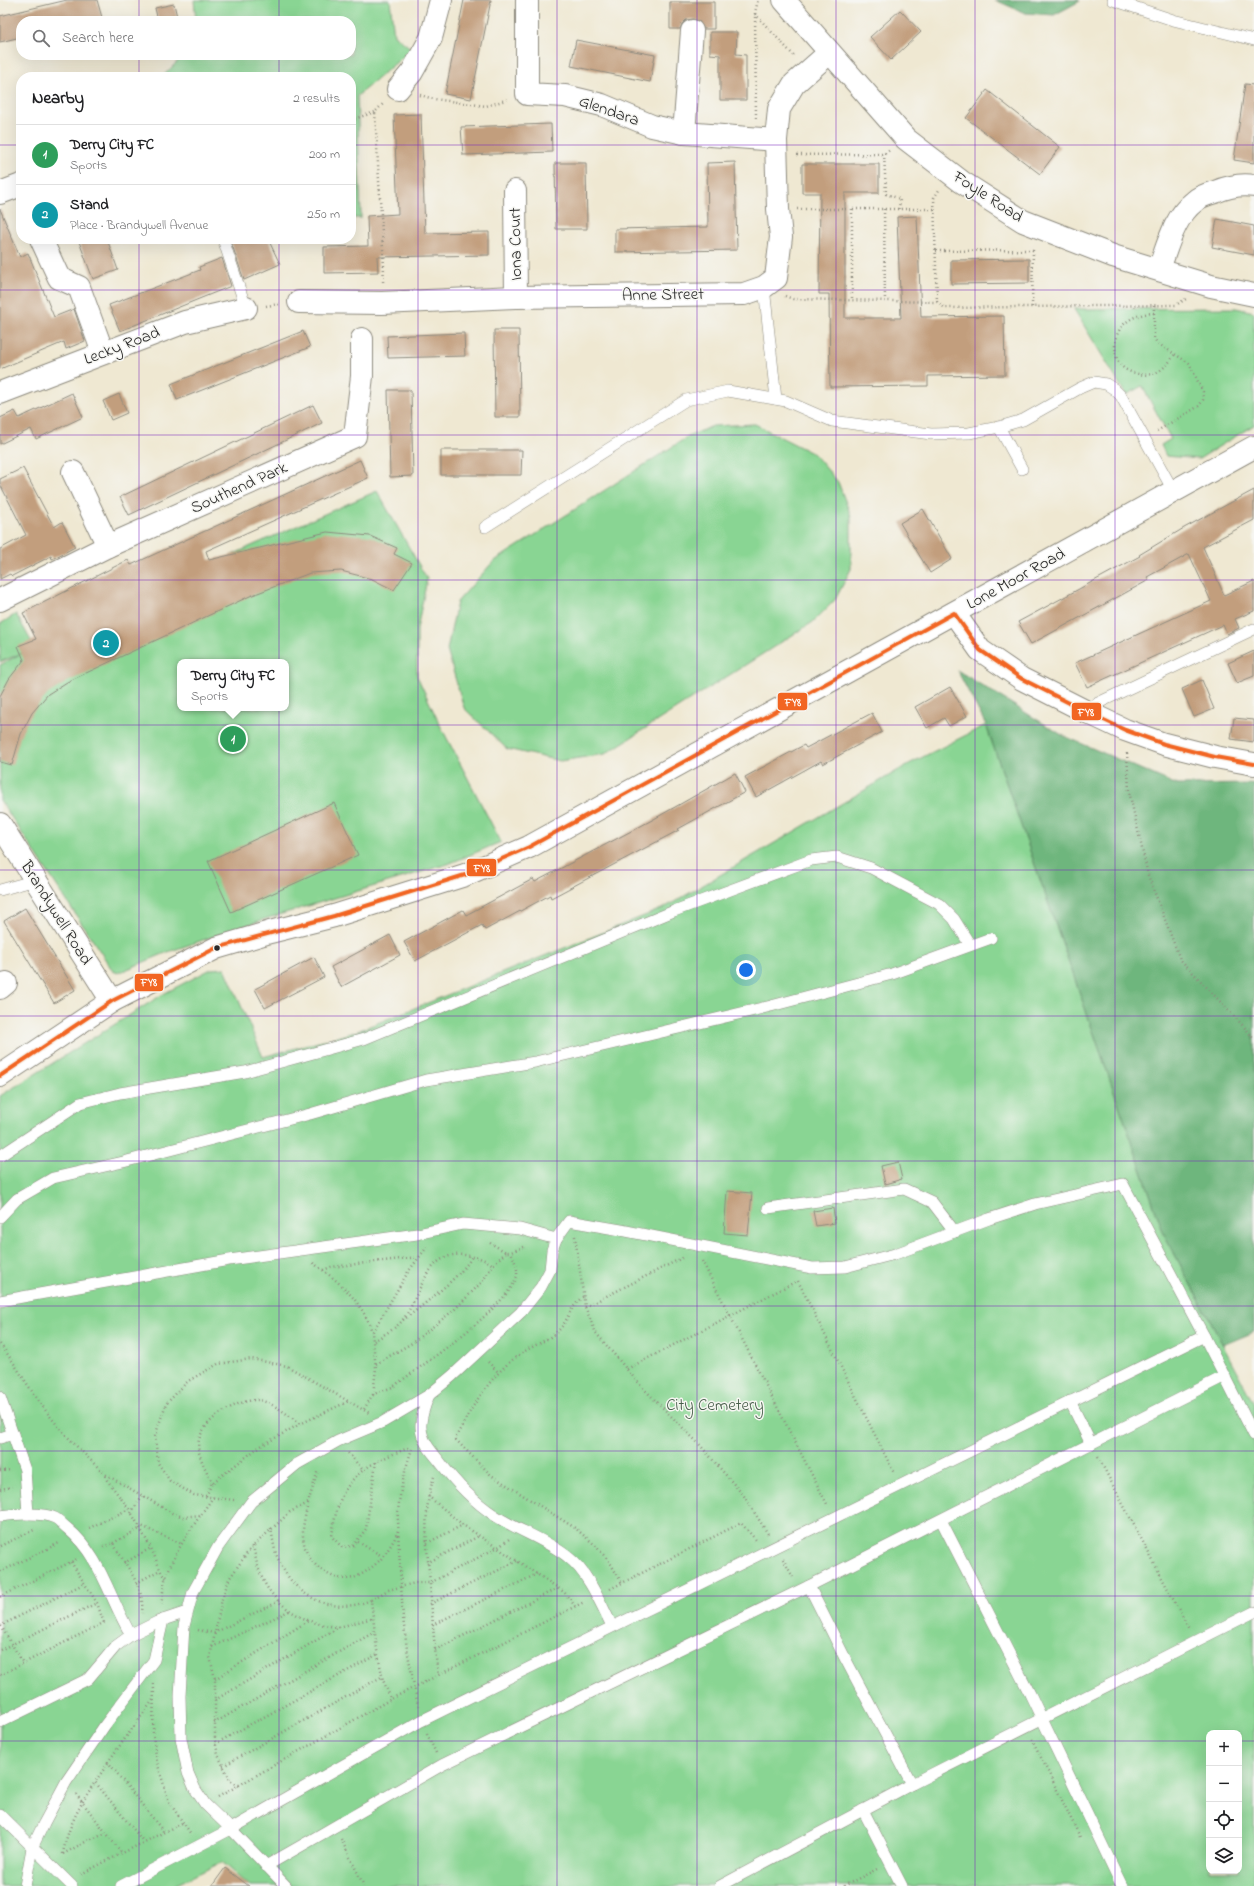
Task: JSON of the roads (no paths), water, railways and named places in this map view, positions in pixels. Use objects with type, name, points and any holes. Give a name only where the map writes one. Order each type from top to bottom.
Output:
[{"type":"street","points":[[398,89],[412,72],[431,38],[441,0]]},
{"type":"street","name":"Foyle Road","points":[[784,0],[906,139],[950,173],[1024,221],[1113,256],[1160,269],[1211,286],[1254,294]]},
{"type":"street","name":"Glendara","points":[[527,4],[527,94],[565,96],[602,106],[652,126],[684,133],[769,144]]},
{"type":"street","points":[[684,133],[692,31]]},
{"type":"street","name":"Anne Street","points":[[299,302],[382,303],[516,297],[744,294],[764,287],[776,278],[781,237],[769,144],[778,109],[794,84],[829,53]]},
{"type":"street","points":[[1160,269],[1172,235],[1182,214],[1196,199],[1219,190],[1244,184],[1254,186]]},
{"type":"street","name":"Iona Court","points":[[515,191],[516,297]]},
{"type":"street","points":[[43,244],[59,278],[79,287],[103,353]]},
{"type":"street","name":"Lecky Road","points":[[0,393],[185,322],[246,308]]},
{"type":"street","name":"Southend Park","points":[[108,546],[355,436],[362,376],[362,339]]},
{"type":"street","name":"Lone Moor Road","points":[[0,1076],[112,1001],[216,948],[334,916],[465,874],[529,847],[1254,447]]},
{"type":"street","points":[[0,600],[108,546],[73,472]]},
{"type":"street","points":[[954,613],[980,650],[1022,679],[1087,712],[1125,730],[1164,744],[1215,757],[1254,764]]},
{"type":"street","name":"Brandywell Road","points":[[0,824],[112,1001]]},
{"type":"lane","points":[[1114,0],[1173,20],[1254,40]]},
{"type":"lane","points":[[225,244],[246,308]]},
{"type":"lane","points":[[764,287],[776,400]]},
{"type":"lane","points":[[485,527],[686,400],[728,391],[786,401],[832,421],[931,434],[954,434],[969,433],[999,427],[1022,420],[1080,388],[1094,382],[1106,384],[1121,396],[1174,492]]},
{"type":"lane","points":[[999,427],[1022,469]]},
{"type":"lane","points":[[1087,712],[1098,703],[1254,629]]},
{"type":"lane","points":[[0,1156],[80,1103],[120,1093],[245,1072],[364,1039],[674,911],[812,860],[837,857],[871,868],[940,904],[954,919],[970,945]]},
{"type":"lane","points":[[0,890],[36,880]]},
{"type":"lane","points":[[0,1216],[17,1199],[53,1178],[123,1162],[295,1118],[426,1080],[535,1062],[771,1006],[892,974],[991,938]]},
{"type":"lane","points":[[286,1886],[206,1804],[195,1789],[188,1773],[181,1738],[182,1648],[187,1612],[193,1592],[218,1547],[251,1502],[297,1464],[338,1441],[383,1422],[428,1395],[452,1376],[521,1312],[541,1287],[550,1270],[554,1244],[569,1222],[621,1230],[697,1248],[812,1268],[845,1267],[895,1254],[1035,1204],[1123,1184],[1225,1376],[1254,1435]]},
{"type":"lane","points":[[768,1208],[904,1188],[932,1202],[955,1232]]},
{"type":"lane","points":[[0,1301],[229,1260],[417,1234],[463,1224],[520,1229],[554,1244]]},
{"type":"lane","points":[[121,1886],[230,1829],[421,1721],[833,1517],[1204,1336]]},
{"type":"lane","points":[[266,1866],[442,1765],[805,1588],[1225,1376]]},
{"type":"lane","points":[[428,1395],[421,1427],[426,1444],[441,1464],[467,1492],[494,1515],[543,1540],[569,1557],[579,1567],[597,1596],[612,1626]]},
{"type":"lane","points":[[0,1397],[25,1470],[28,1514]]},
{"type":"lane","points":[[1070,1401],[1091,1444]]},
{"type":"lane","points":[[0,1438],[13,1434]]},
{"type":"lane","points":[[0,1516],[20,1513],[54,1518],[75,1535],[99,1566],[120,1615],[131,1635]]},
{"type":"lane","points":[[941,1520],[1042,1718],[1122,1886]]},
{"type":"lane","points":[[805,1588],[846,1660],[912,1784]]},
{"type":"lane","points":[[0,1722],[88,1679],[116,1646],[131,1635],[160,1621],[187,1612]]},
{"type":"lane","points":[[720,1886],[912,1784],[1254,1612]]},
{"type":"lane","points":[[25,1886],[32,1848],[66,1782],[105,1725],[154,1660],[160,1621]]},
{"type":"lane","points":[[863,1810],[902,1886]]},
{"type":"lane","points":[[0,1815],[69,1884]]},
{"type":"place","name":"Stand","points":[[106,643]]},
{"type":"place","name":"Derry City FC","points":[[233,739]]},
{"type":"park label","name":"City Cemetery","points":[[715,1405]]}]
